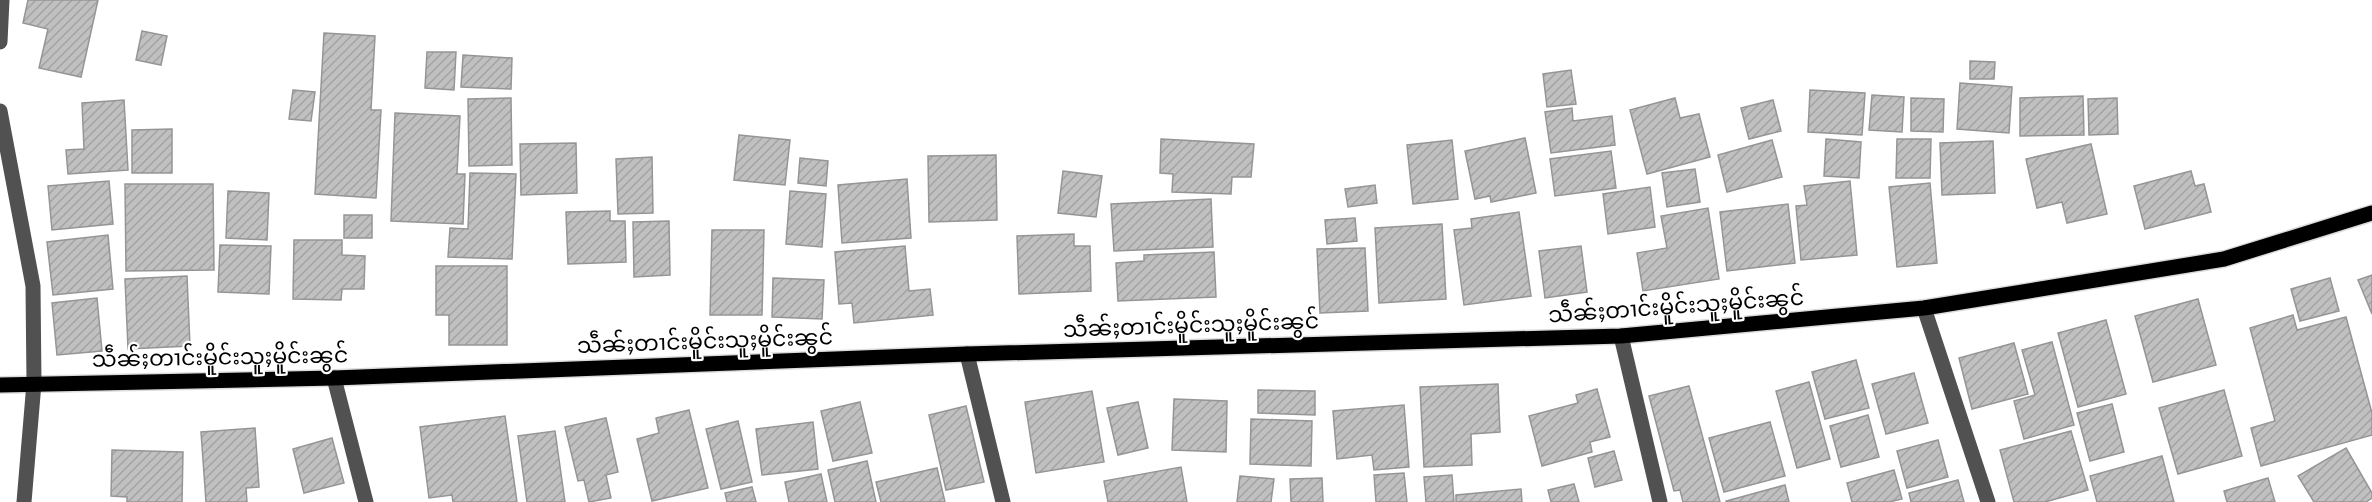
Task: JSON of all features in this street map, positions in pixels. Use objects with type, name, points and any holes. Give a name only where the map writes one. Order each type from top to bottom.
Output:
[{"type":"main road","name":"သဵၼ်ႈတၢင်းမိူင်းသူႈမိူင်းၼွင်","points":[[0,385],[334,378],[967,354],[1621,336],[1924,308],[2224,258],[2372,213]]},
{"type":"street","points":[[0,42],[2,0]]},
{"type":"street","points":[[0,111],[33,286],[34,383],[24,502]]},
{"type":"street","points":[[1924,308],[1988,502]]},
{"type":"street","points":[[1621,336],[1660,502]]},
{"type":"street","points":[[967,354],[1004,502]]},
{"type":"street","points":[[334,378],[366,502]]},
{"type":"building","points":[[28,0],[98,0],[81,77],[39,68],[48,29],[23,23]]},
{"type":"building","points":[[142,31],[167,36],[161,65],[136,60]]},
{"type":"building","points":[[324,33],[375,36],[371,110],[381,110],[376,198],[315,194]]},
{"type":"building","points":[[427,52],[456,52],[454,90],[425,88]]},
{"type":"building","points":[[463,55],[512,58],[511,89],[461,87]]},
{"type":"building","points":[[1970,61],[1995,62],[1994,79],[1970,79]]},
{"type":"building","points":[[1571,70],[1576,104],[1547,107],[1543,74]]},
{"type":"building","points":[[1960,83],[2012,87],[2009,133],[1957,129]]},
{"type":"building","points":[[293,90],[315,92],[311,121],[289,119]]},
{"type":"building","points":[[1810,90],[1865,93],[1862,135],[1808,132]]},
{"type":"building","points":[[1872,95],[1904,97],[1902,132],[1869,130]]},
{"type":"building","points":[[2083,96],[2084,135],[2020,136],[2020,98]]},
{"type":"building","points":[[511,98],[512,165],[469,166],[468,99]]},
{"type":"building","points":[[1675,98],[1680,118],[1699,114],[1710,157],[1647,174],[1630,110]]},
{"type":"building","points":[[1911,98],[1944,99],[1943,132],[1911,131]]},
{"type":"building","points":[[2117,98],[2118,134],[2089,135],[2088,99]]},
{"type":"building","points":[[124,100],[128,170],[68,174],[66,150],[84,149],[82,103]]},
{"type":"building","points":[[1773,100],[1781,131],[1749,139],[1741,108]]},
{"type":"building","points":[[1572,108],[1573,121],[1612,116],[1615,145],[1551,153],[1545,112]]},
{"type":"building","points":[[395,113],[460,116],[457,174],[465,174],[463,224],[391,221]]},
{"type":"building","points":[[172,129],[172,173],[132,173],[132,130]]},
{"type":"building","points":[[739,135],[790,140],[785,185],[734,180]]},
{"type":"building","points":[[1525,138],[1536,193],[1491,202],[1490,196],[1475,199],[1465,151]]},
{"type":"building","points":[[1161,139],[1254,144],[1251,177],[1232,177],[1231,194],[1172,192],[1173,174],[1160,173]]},
{"type":"building","points":[[1826,139],[1861,142],[1859,178],[1824,176]]},
{"type":"building","points":[[1897,139],[1931,139],[1930,178],[1896,178]]},
{"type":"building","points":[[1452,140],[1458,199],[1413,204],[1407,145]]},
{"type":"building","points":[[1772,140],[1782,177],[1727,192],[1718,155]]},
{"type":"building","points":[[1993,141],[1995,193],[1942,195],[1940,143]]},
{"type":"building","points":[[576,143],[577,193],[521,195],[520,144]]},
{"type":"building","points":[[2091,144],[2107,214],[2067,223],[2062,202],[2037,208],[2026,159]]},
{"type":"building","points":[[1611,151],[1616,188],[1555,196],[1550,159]]},
{"type":"building","points":[[996,155],[997,220],[929,222],[928,156]]},
{"type":"building","points":[[652,157],[653,213],[618,214],[616,159]]},
{"type":"building","points":[[800,158],[828,161],[826,186],[798,183]]},
{"type":"building","points":[[1695,169],[1700,202],[1667,207],[1662,173]]},
{"type":"building","points":[[1063,171],[1102,176],[1096,217],[1058,213]]},
{"type":"building","points":[[2191,171],[2195,186],[2204,184],[2211,212],[2145,229],[2134,186]]},
{"type":"building","points":[[470,173],[516,174],[512,259],[448,257],[450,228],[468,229]]},
{"type":"building","points":[[907,179],[911,238],[842,243],[838,185]]},
{"type":"building","points":[[109,181],[113,224],[52,230],[48,186]]},
{"type":"building","points":[[1850,181],[1857,255],[1801,260],[1796,206],[1807,205],[1804,186]]},
{"type":"building","points":[[1930,183],[1937,263],[1897,267],[1889,187]]},
{"type":"building","points":[[125,184],[213,184],[214,270],[126,271]]},
{"type":"building","points":[[1375,185],[1377,203],[1348,207],[1345,189]]},
{"type":"building","points":[[1650,187],[1655,227],[1608,234],[1603,194]]},
{"type":"building","points":[[228,191],[269,193],[267,240],[226,238]]},
{"type":"building","points":[[790,191],[826,194],[822,247],[786,244]]},
{"type":"building","points":[[1211,199],[1213,247],[1114,251],[1111,204]]},
{"type":"building","points":[[1788,204],[1795,263],[1727,271],[1720,212]]},
{"type":"building","points":[[1708,208],[1719,279],[1643,291],[1637,253],[1667,248],[1661,216]]},
{"type":"building","points":[[610,211],[610,221],[625,221],[626,262],[568,264],[566,212]]},
{"type":"building","points":[[1519,212],[1531,296],[1464,305],[1454,230],[1472,228],[1471,219]]},
{"type":"building","points":[[344,215],[372,215],[372,238],[344,238]]},
{"type":"building","points":[[1355,218],[1357,241],[1327,244],[1325,220]]},
{"type":"building","points":[[669,221],[670,275],[634,277],[633,222]]},
{"type":"building","points":[[1442,224],[1446,299],[1379,303],[1375,228]]},
{"type":"building","points":[[712,230],[764,230],[762,315],[710,315]]},
{"type":"building","points":[[1074,234],[1074,246],[1090,246],[1091,291],[1019,294],[1017,236]]},
{"type":"building","points":[[108,235],[113,289],[53,295],[47,242]]},
{"type":"building","points":[[294,240],[342,240],[342,255],[365,256],[364,289],[342,289],[341,300],[293,299]]},
{"type":"building","points":[[220,245],[271,246],[269,294],[218,292]]},
{"type":"building","points":[[905,246],[909,291],[930,289],[933,315],[854,323],[852,303],[839,304],[835,252]]},
{"type":"building","points":[[1581,246],[1587,292],[1545,298],[1539,251]]},
{"type":"building","points":[[1365,248],[1368,311],[1320,313],[1317,249]]},
{"type":"building","points":[[1214,252],[1216,297],[1118,301],[1116,263],[1144,261],[1144,255]]},
{"type":"building","points":[[436,266],[507,266],[507,345],[449,345],[449,315],[436,315]]},
{"type":"building","points":[[2372,275],[2372,314],[2358,280]]},
{"type":"building","points":[[187,276],[190,346],[128,349],[125,279]]},
{"type":"building","points":[[773,278],[824,280],[822,319],[772,317]]},
{"type":"building","points":[[2330,278],[2339,311],[2300,321],[2291,289]]},
{"type":"building","points":[[97,298],[102,351],[57,355],[52,303]]},
{"type":"building","points":[[2198,299],[2216,365],[2153,382],[2135,316]]},
{"type":"building","points":[[2293,315],[2297,330],[2346,317],[2372,413],[2372,435],[2261,466],[2251,428],[2275,421],[2250,328]]},
{"type":"building","points":[[2106,320],[2126,394],[2078,407],[2058,333]]},
{"type":"building","points":[[2052,342],[2074,425],[2024,439],[2014,401],[2035,395],[2022,350]]},
{"type":"building","points":[[2014,343],[2028,394],[1972,409],[1959,358]]},
{"type":"building","points":[[1856,360],[1869,408],[1825,419],[1812,372]]},
{"type":"building","points":[[1914,373],[1928,423],[1886,434],[1872,384]]},
{"type":"building","points":[[1809,382],[1830,459],[1797,468],[1776,391]]},
{"type":"building","points":[[1498,384],[1500,432],[1471,434],[1472,465],[1424,467],[1420,387]]},
{"type":"building","points":[[1689,386],[1720,502],[1683,502],[1680,490],[1674,491],[1649,396]]},
{"type":"building","points":[[1597,389],[1610,437],[1590,442],[1592,452],[1542,466],[1529,416],[1578,403],[1576,395]]},
{"type":"building","points":[[1258,390],[1315,391],[1315,415],[1258,413]]},
{"type":"building","points":[[2224,390],[2242,456],[2178,474],[2159,408]]},
{"type":"building","points":[[1092,391],[1104,462],[1036,473],[1025,402]]},
{"type":"building","points":[[1174,399],[1227,401],[1226,452],[1172,450]]},
{"type":"building","points":[[860,402],[872,453],[833,461],[821,411]]},
{"type":"building","points":[[1138,402],[1148,448],[1118,455],[1107,408]]},
{"type":"building","points":[[2112,404],[2124,452],[2090,461],[2077,413]]},
{"type":"building","points":[[1404,405],[1409,467],[1374,470],[1372,455],[1337,459],[1333,411]]},
{"type":"building","points":[[966,406],[984,482],[946,490],[929,415]]},
{"type":"building","points":[[689,410],[708,488],[652,501],[637,439],[659,433],[656,418]]},
{"type":"building","points":[[1868,415],[1879,457],[1841,467],[1830,426]]},
{"type":"building","points":[[505,416],[517,502],[453,502],[452,495],[429,498],[420,427]]},
{"type":"building","points":[[606,418],[618,472],[606,475],[611,498],[589,502],[584,480],[578,481],[565,427]]},
{"type":"building","points":[[1251,419],[1312,421],[1311,466],[1250,464]]},
{"type":"building","points":[[738,421],[752,482],[721,489],[706,429]]},
{"type":"building","points":[[813,422],[818,469],[762,475],[756,429]]},
{"type":"building","points":[[1770,422],[1785,476],[1724,492],[1709,438]]},
{"type":"building","points":[[255,428],[259,487],[246,488],[247,502],[206,502],[201,432]]},
{"type":"building","points":[[555,431],[565,502],[527,502],[518,436]]},
{"type":"building","points":[[2071,431],[2088,490],[2045,502],[2014,502],[2000,450]]},
{"type":"building","points":[[332,438],[344,483],[304,493],[293,449]]},
{"type":"building","points":[[1938,440],[1948,477],[1907,488],[1897,451]]},
{"type":"building","points":[[2346,448],[2372,493],[2372,498],[2366,502],[2314,502],[2298,476]]},
{"type":"building","points":[[112,450],[183,452],[182,502],[127,502],[127,497],[111,496]]},
{"type":"building","points":[[1614,451],[1622,480],[1595,487],[1588,458]]},
{"type":"building","points":[[2162,456],[2174,502],[2097,502],[2090,476]]},
{"type":"building","points":[[867,461],[876,502],[835,502],[828,470]]},
{"type":"building","points":[[1181,467],[1187,502],[1108,502],[1104,481]]},
{"type":"building","points":[[937,468],[945,502],[881,502],[876,482]]},
{"type":"building","points":[[1894,470],[1902,499],[1889,502],[1852,502],[1847,483]]},
{"type":"building","points":[[1404,473],[1407,502],[1376,502],[1374,475]]},
{"type":"building","points":[[821,474],[827,502],[789,502],[785,482]]},
{"type":"building","points":[[1452,475],[1454,502],[1426,502],[1424,477]]},
{"type":"building","points":[[1240,476],[1274,479],[1271,502],[1237,502]]},
{"type":"building","points":[[1322,478],[1323,502],[1291,502],[1290,479]]},
{"type":"building","points":[[2268,478],[2275,502],[2227,502],[2224,491]]},
{"type":"building","points":[[1958,480],[1964,502],[1911,502],[1909,493]]},
{"type":"building","points":[[1574,484],[1579,502],[1551,502],[1548,490]]},
{"type":"building","points":[[1785,485],[1789,502],[1726,502],[1726,501]]},
{"type":"building","points":[[752,487],[756,502],[727,502],[725,493]]},
{"type":"building","points":[[1521,489],[1522,502],[1456,502],[1456,495]]}]
